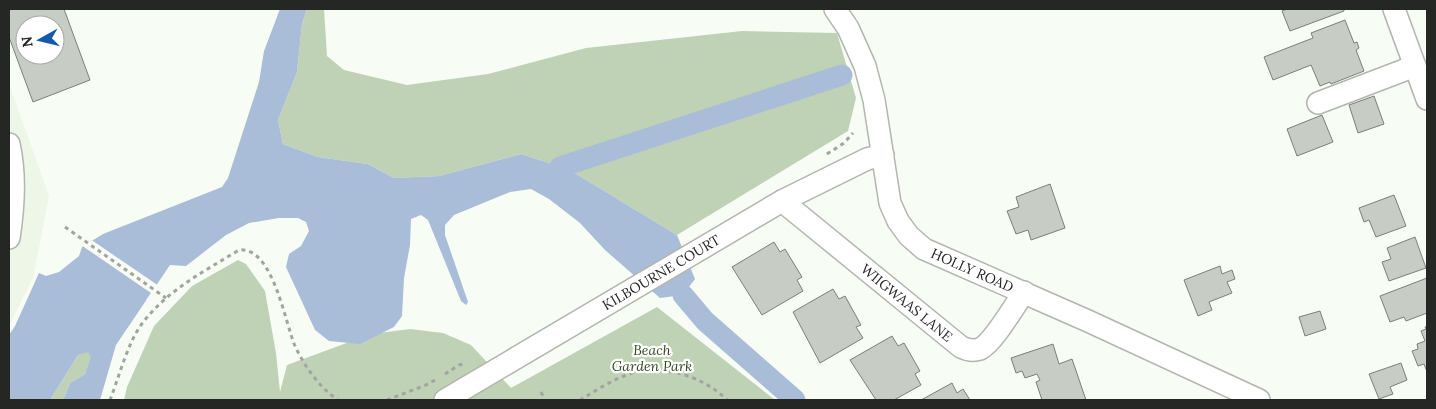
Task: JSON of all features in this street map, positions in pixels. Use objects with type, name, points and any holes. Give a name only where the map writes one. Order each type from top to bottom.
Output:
[{"type":"street","name":"HOLLY ROAD","points":[[835,9],[848,28],[865,66],[874,100],[890,203],[898,221],[909,236],[924,248],[1259,400]]},
{"type":"street","points":[[1394,9],[1427,99]]},
{"type":"street","points":[[1318,103],[1415,66]]},
{"type":"street","points":[[9,144],[14,169],[14,192],[13,216],[9,238]]},
{"type":"street","name":"KILBOURNE COURT","points":[[445,400],[782,201],[867,158],[883,155]]},
{"type":"street","name":"WIIGWAAS LANE","points":[[782,201],[961,347],[969,350],[979,349],[988,344],[1024,292]]},
{"type":"path","points":[[844,143],[853,132]]},
{"type":"path","points":[[65,227],[166,298]]},
{"type":"path","points":[[110,400],[140,326],[179,286],[239,250],[253,253],[269,271],[295,346],[314,376],[329,394],[338,400]]},
{"type":"path","points":[[580,400],[625,375],[644,370],[662,370],[681,374],[705,384],[727,400]]},
{"type":"path","points":[[388,400],[426,385]]},
{"type":"path","points":[[541,392],[545,400]]},
{"type":"shaded area","points":[[9,84],[49,196],[33,278],[9,326]]},
{"type":"green space","points":[[307,9],[324,9],[327,56],[344,70],[407,85],[488,74],[586,48],[742,31],[837,33],[856,98],[848,131],[677,235],[568,169],[521,154],[439,176],[394,178],[368,164],[318,157],[283,144],[278,120],[297,72],[302,24]]},
{"type":"green space","name":"Beach Garden Park","points":[[238,260],[246,264],[265,291],[276,353],[280,392],[287,365],[371,334],[410,329],[443,333],[471,345],[511,388],[657,307],[775,400],[124,400],[127,387],[154,326],[192,286]]},
{"type":"green space","points":[[88,351],[92,357],[85,374],[70,383],[63,400],[50,400],[78,355]]},
{"type":"water","points":[[280,9],[307,9],[302,24],[297,72],[278,120],[283,144],[318,157],[368,164],[394,178],[439,176],[521,154],[568,169],[677,235],[695,279],[683,295],[660,298],[605,250],[580,223],[549,199],[531,189],[510,192],[454,215],[445,225],[445,235],[468,302],[466,305],[461,301],[428,220],[421,215],[411,219],[410,245],[404,278],[402,316],[394,327],[360,344],[329,341],[315,330],[286,267],[289,254],[301,246],[309,231],[306,222],[298,218],[279,218],[249,223],[226,235],[186,266],[170,265],[116,345],[100,400],[63,400],[70,383],[85,374],[91,357],[88,352],[78,355],[50,400],[9,400],[9,335],[39,273],[46,276],[59,272],[79,256],[82,247],[103,234],[222,187],[228,178],[259,82],[264,51]]},
{"type":"pier","points":[[90,239],[159,286],[148,302],[146,300],[151,293],[81,245]]},
{"type":"building","points":[[9,9],[64,9],[90,80],[33,102],[19,65],[65,65],[65,15],[15,15],[15,53],[9,37]]},
{"type":"building","points":[[1287,9],[1344,9],[1344,11],[1290,31],[1282,11]]},
{"type":"building","points":[[1345,20],[1354,43],[1357,42],[1359,48],[1356,50],[1364,71],[1331,84],[1330,82],[1320,86],[1311,65],[1273,80],[1264,57],[1313,38],[1311,33]]},
{"type":"building","points":[[1374,96],[1384,124],[1358,133],[1349,105]]},
{"type":"building","points":[[1322,115],[1333,142],[1297,156],[1287,129]]},
{"type":"building","points":[[1050,184],[1065,228],[1031,240],[1028,230],[1016,234],[1007,211],[1019,207],[1016,197]]},
{"type":"building","points":[[1394,195],[1406,226],[1376,237],[1369,220],[1364,222],[1359,208]]},
{"type":"building","points":[[1415,237],[1426,268],[1389,281],[1382,262],[1391,259],[1387,248]]},
{"type":"building","points":[[774,242],[780,252],[785,249],[802,277],[797,280],[803,291],[762,315],[732,267]]},
{"type":"building","points":[[1220,266],[1222,274],[1232,270],[1235,279],[1227,282],[1232,293],[1209,302],[1212,310],[1198,316],[1184,280]]},
{"type":"building","points":[[1427,278],[1427,313],[1406,321],[1404,317],[1390,322],[1380,296]]},
{"type":"building","points":[[833,289],[839,299],[845,296],[861,325],[856,327],[863,338],[820,363],[793,312]]},
{"type":"building","points":[[1320,311],[1326,329],[1305,336],[1299,317]]},
{"type":"building","points":[[1427,326],[1427,372],[1424,364],[1418,366],[1412,351],[1418,349],[1417,344],[1425,341],[1421,331],[1426,329],[1425,327]]},
{"type":"building","points":[[892,336],[898,346],[904,343],[920,371],[915,374],[921,385],[894,400],[876,400],[850,360]]},
{"type":"building","points":[[1053,344],[1059,364],[1072,359],[1086,400],[1042,400],[1036,382],[1040,380],[1037,374],[1025,378],[1022,371],[1016,373],[1011,358]]},
{"type":"building","points":[[1401,363],[1407,380],[1390,387],[1393,394],[1379,399],[1369,374]]},
{"type":"building","points":[[952,383],[957,393],[963,389],[970,400],[921,400]]},
{"type":"waterway","points":[[560,167],[842,75]]},
{"type":"waterway","points":[[683,295],[705,321],[795,400]]}]
